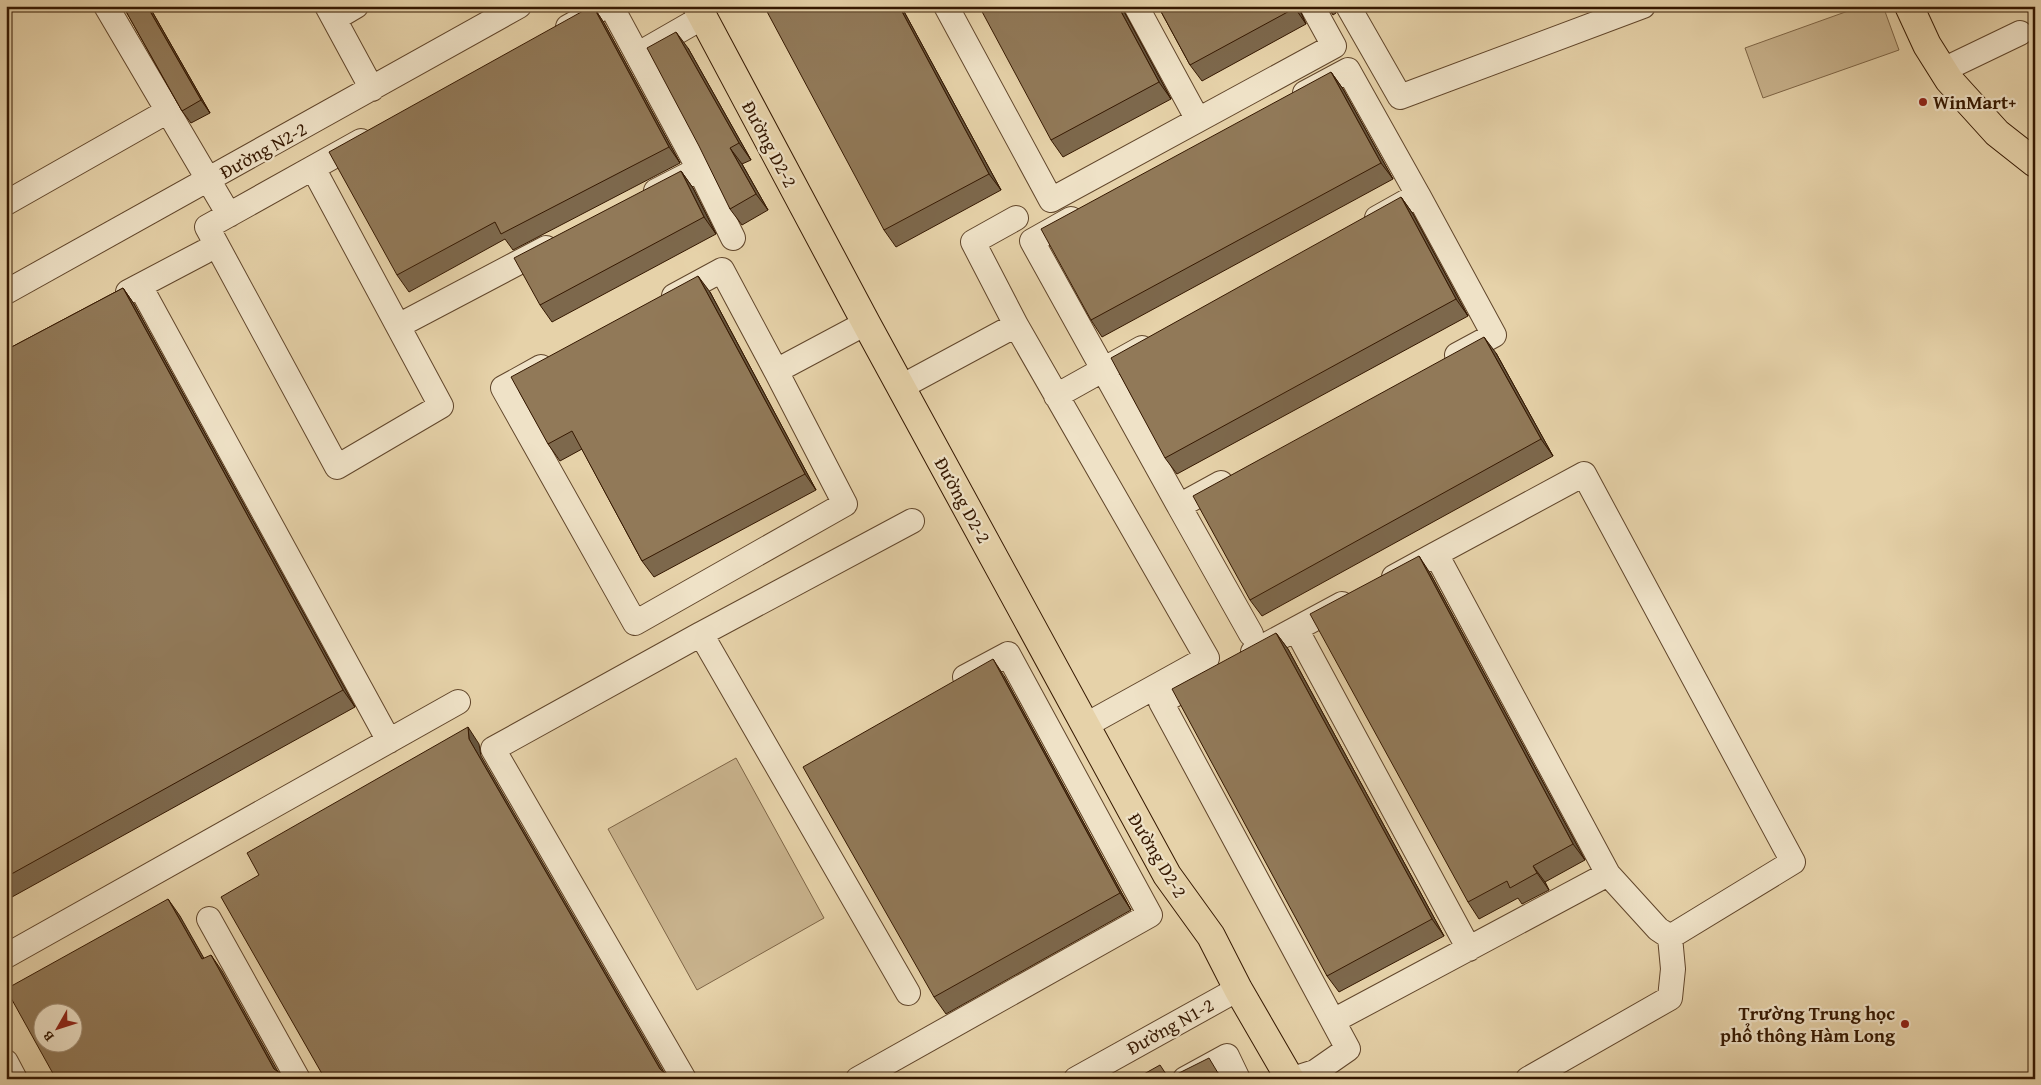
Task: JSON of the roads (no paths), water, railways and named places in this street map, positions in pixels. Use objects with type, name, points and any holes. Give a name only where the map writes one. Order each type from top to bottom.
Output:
[{"type":"main road","points":[[1909,6],[1927,45],[1950,80],[1998,133],[2035,163]]},
{"type":"main road","name":"Đường D2-2","points":[[700,12],[866,323],[1167,875],[1211,936],[1238,989],[1291,1079]]},
{"type":"street","points":[[106,6],[229,215]]},
{"type":"street","points":[[356,6],[330,12],[372,89]]},
{"type":"street","name":"Đường N2-2","points":[[6,292],[520,6]]},
{"type":"street","points":[[546,40],[606,6]]},
{"type":"street","points":[[611,6],[699,169],[733,238]]},
{"type":"street","points":[[946,6],[1050,200],[1334,46],[1312,6]]},
{"type":"street","points":[[1136,6],[1198,120]]},
{"type":"street","points":[[1348,6],[1400,97],[1643,6]]},
{"type":"street","points":[[637,55],[700,12]]},
{"type":"street","points":[[1943,70],[2020,33]]},
{"type":"street","points":[[1287,103],[1348,70],[1494,335],[1442,364]]},
{"type":"street","points":[[6,203],[168,111]]},
{"type":"street","points":[[314,168],[441,406],[337,467],[207,227],[382,130]]},
{"type":"street","points":[[637,201],[699,169]]},
{"type":"street","points":[[1358,228],[1418,195]]},
{"type":"street","points":[[1094,207],[1032,241],[1251,634]]},
{"type":"street","points":[[1016,218],[972,242],[1056,396],[1207,658],[1086,725]]},
{"type":"street","points":[[398,326],[566,238]]},
{"type":"street","points":[[107,303],[204,252]]},
{"type":"street","points":[[564,355],[503,388],[635,623],[846,504],[722,270],[652,308]]},
{"type":"street","points":[[140,286],[388,741]]},
{"type":"street","points":[[776,371],[866,323]]},
{"type":"street","points":[[901,387],[1016,325]]},
{"type":"street","points":[[1056,396],[1162,337]]},
{"type":"street","points":[[1179,506],[1240,473]]},
{"type":"street","points":[[1291,1079],[1315,1072],[1348,1049],[1162,702],[1584,474],[1794,862],[1670,937]]},
{"type":"street","points":[[684,1079],[493,749],[912,521]]},
{"type":"street","points":[[1436,554],[1608,874],[1658,930],[1670,937]]},
{"type":"street","points":[[1296,628],[1469,949]]},
{"type":"street","points":[[702,634],[792,774],[908,993]]},
{"type":"street","points":[[858,1079],[1150,915],[1008,654],[947,687]]},
{"type":"street","points":[[6,956],[458,702]]},
{"type":"street","points":[[1334,1021],[1608,874]]},
{"type":"street","points":[[209,919],[298,1079]]},
{"type":"street","points":[[1528,1079],[1670,998],[1673,969],[1670,937]]},
{"type":"street","name":"Đường N1-2","points":[[1087,1076],[1238,989]]},
{"type":"street","points":[[1185,1079],[1227,1056],[1238,1079]]},
{"type":"street","points":[[6,1062],[15,1079]]},
{"type":"place","name":"WinMart+","points":[[1923,102]]},
{"type":"place","name":"Trường Trung học phổ thông Hàm Long","points":[[1905,1024]]}]
